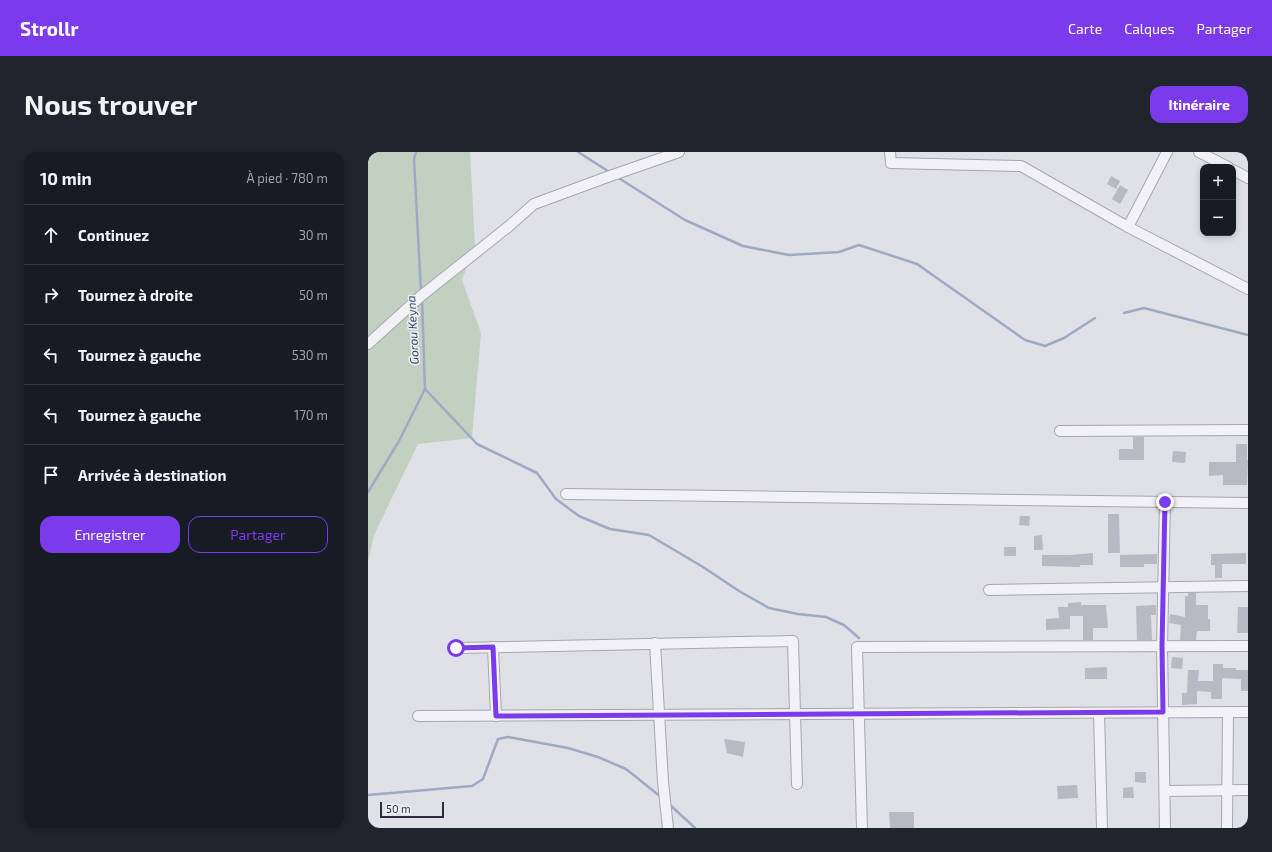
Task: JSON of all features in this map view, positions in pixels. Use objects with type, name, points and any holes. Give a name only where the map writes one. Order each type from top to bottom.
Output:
[{"type":"street","points":[[368,344],[421,296],[508,227],[534,204],[679,152]]},
{"type":"street","points":[[890,152],[892,163],[1021,166],[1128,227],[1248,289]]},
{"type":"street","points":[[1128,227],[1167,152]]},
{"type":"street","points":[[1199,152],[1222,164]]},
{"type":"street","points":[[1236,171],[1248,177]]},
{"type":"street","points":[[1060,431],[1248,430]]},
{"type":"street","points":[[566,494],[1248,503]]},
{"type":"street","points":[[1165,502],[1162,646],[1165,828]]},
{"type":"street","points":[[989,590],[1248,586]]},
{"type":"street","points":[[456,648],[793,640],[797,784]]},
{"type":"street","points":[[655,643],[668,828]]},
{"type":"street","points":[[862,828],[857,647],[1248,646]]},
{"type":"street","points":[[493,647],[496,716]]},
{"type":"street","points":[[1227,828],[1228,712]]},
{"type":"street","points":[[418,716],[1248,712]]},
{"type":"street","points":[[1099,713],[1102,828]]},
{"type":"street","points":[[1165,791],[1248,790]]},
{"type":"green space","points":[[368,152],[470,152],[475,246],[462,280],[481,333],[472,438],[418,444],[374,535],[368,562]]},
{"type":"building","points":[[1111,176],[1120,181],[1116,189],[1107,184]]},
{"type":"building","points":[[1120,185],[1128,190],[1120,204],[1112,199]]},
{"type":"building","points":[[1133,437],[1144,437],[1144,460],[1119,460],[1119,449],[1133,449]]},
{"type":"building","points":[[1236,444],[1247,444],[1247,485],[1223,485],[1223,475],[1209,476],[1209,462],[1236,462]]},
{"type":"building","points":[[1173,451],[1186,452],[1185,463],[1172,462]]},
{"type":"building","points":[[1108,514],[1119,514],[1120,553],[1108,553]]},
{"type":"building","points":[[1020,516],[1030,516],[1029,526],[1019,525]]},
{"type":"building","points":[[1042,535],[1043,550],[1034,550],[1034,536]]},
{"type":"building","points":[[1004,547],[1016,547],[1016,556],[1004,556]]},
{"type":"building","points":[[1093,553],[1093,565],[1080,565],[1080,567],[1042,566],[1042,555]]},
{"type":"building","points":[[1246,553],[1246,564],[1222,564],[1222,578],[1215,578],[1215,565],[1211,565],[1211,554]]},
{"type":"building","points":[[1157,554],[1157,564],[1144,564],[1144,567],[1120,567],[1120,555]]},
{"type":"building","points":[[1188,593],[1196,593],[1196,605],[1208,605],[1210,631],[1197,631],[1196,640],[1180,640],[1181,625],[1169,623],[1170,614],[1185,617],[1185,596],[1188,596]]},
{"type":"building","points":[[1081,602],[1081,605],[1106,605],[1108,628],[1093,628],[1093,640],[1083,640],[1083,616],[1070,616],[1070,629],[1046,630],[1046,619],[1059,618],[1058,607],[1068,607],[1068,603]]},
{"type":"building","points":[[1156,605],[1156,615],[1151,615],[1152,640],[1137,640],[1136,606]]},
{"type":"building","points":[[1238,607],[1248,607],[1248,633],[1237,633]]},
{"type":"building","points":[[1172,657],[1183,658],[1182,669],[1171,668]]},
{"type":"building","points":[[1213,664],[1223,664],[1223,668],[1248,670],[1248,691],[1241,691],[1241,679],[1222,678],[1222,699],[1211,699],[1211,692],[1197,691],[1197,704],[1182,705],[1182,693],[1187,693],[1188,670],[1199,670],[1198,681],[1213,681]]},
{"type":"building","points":[[1107,667],[1107,679],[1085,679],[1085,668]]},
{"type":"building","points":[[724,739],[745,742],[743,757],[727,753]]},
{"type":"building","points":[[1135,772],[1146,772],[1146,783],[1135,782]]},
{"type":"building","points":[[1077,785],[1078,798],[1058,799],[1057,786]]},
{"type":"building","points":[[1133,787],[1134,798],[1123,798],[1123,788]]},
{"type":"building","points":[[889,812],[914,812],[914,828],[890,828]]},
{"type":"waterway","name":"Gorou Keyna","points":[[416,152],[414,159],[421,292]]},
{"type":"waterway","points":[[578,152],[611,173]]},
{"type":"waterway","points":[[617,177],[685,220],[743,246],[789,255],[839,252],[859,245],[917,264],[1025,340],[1045,346],[1064,338],[1095,318]]},
{"type":"waterway","name":"Gorou Keyna","points":[[368,492],[399,441],[425,389],[422,299]]},
{"type":"waterway","points":[[1124,313],[1144,308],[1248,335]]},
{"type":"waterway","points":[[425,389],[477,444],[537,473],[556,499],[579,516],[610,529],[649,535],[769,608],[798,614],[826,617],[844,625],[859,638]]},
{"type":"waterway","points":[[368,795],[472,786],[483,779],[498,739],[508,737],[568,748],[598,757],[626,769],[661,797]]},
{"type":"waterway","points":[[669,804],[695,828]]},
{"type":"route","points":[[456,648],[493,647],[496,716],[1163,712],[1162,646],[1165,502]]}]
